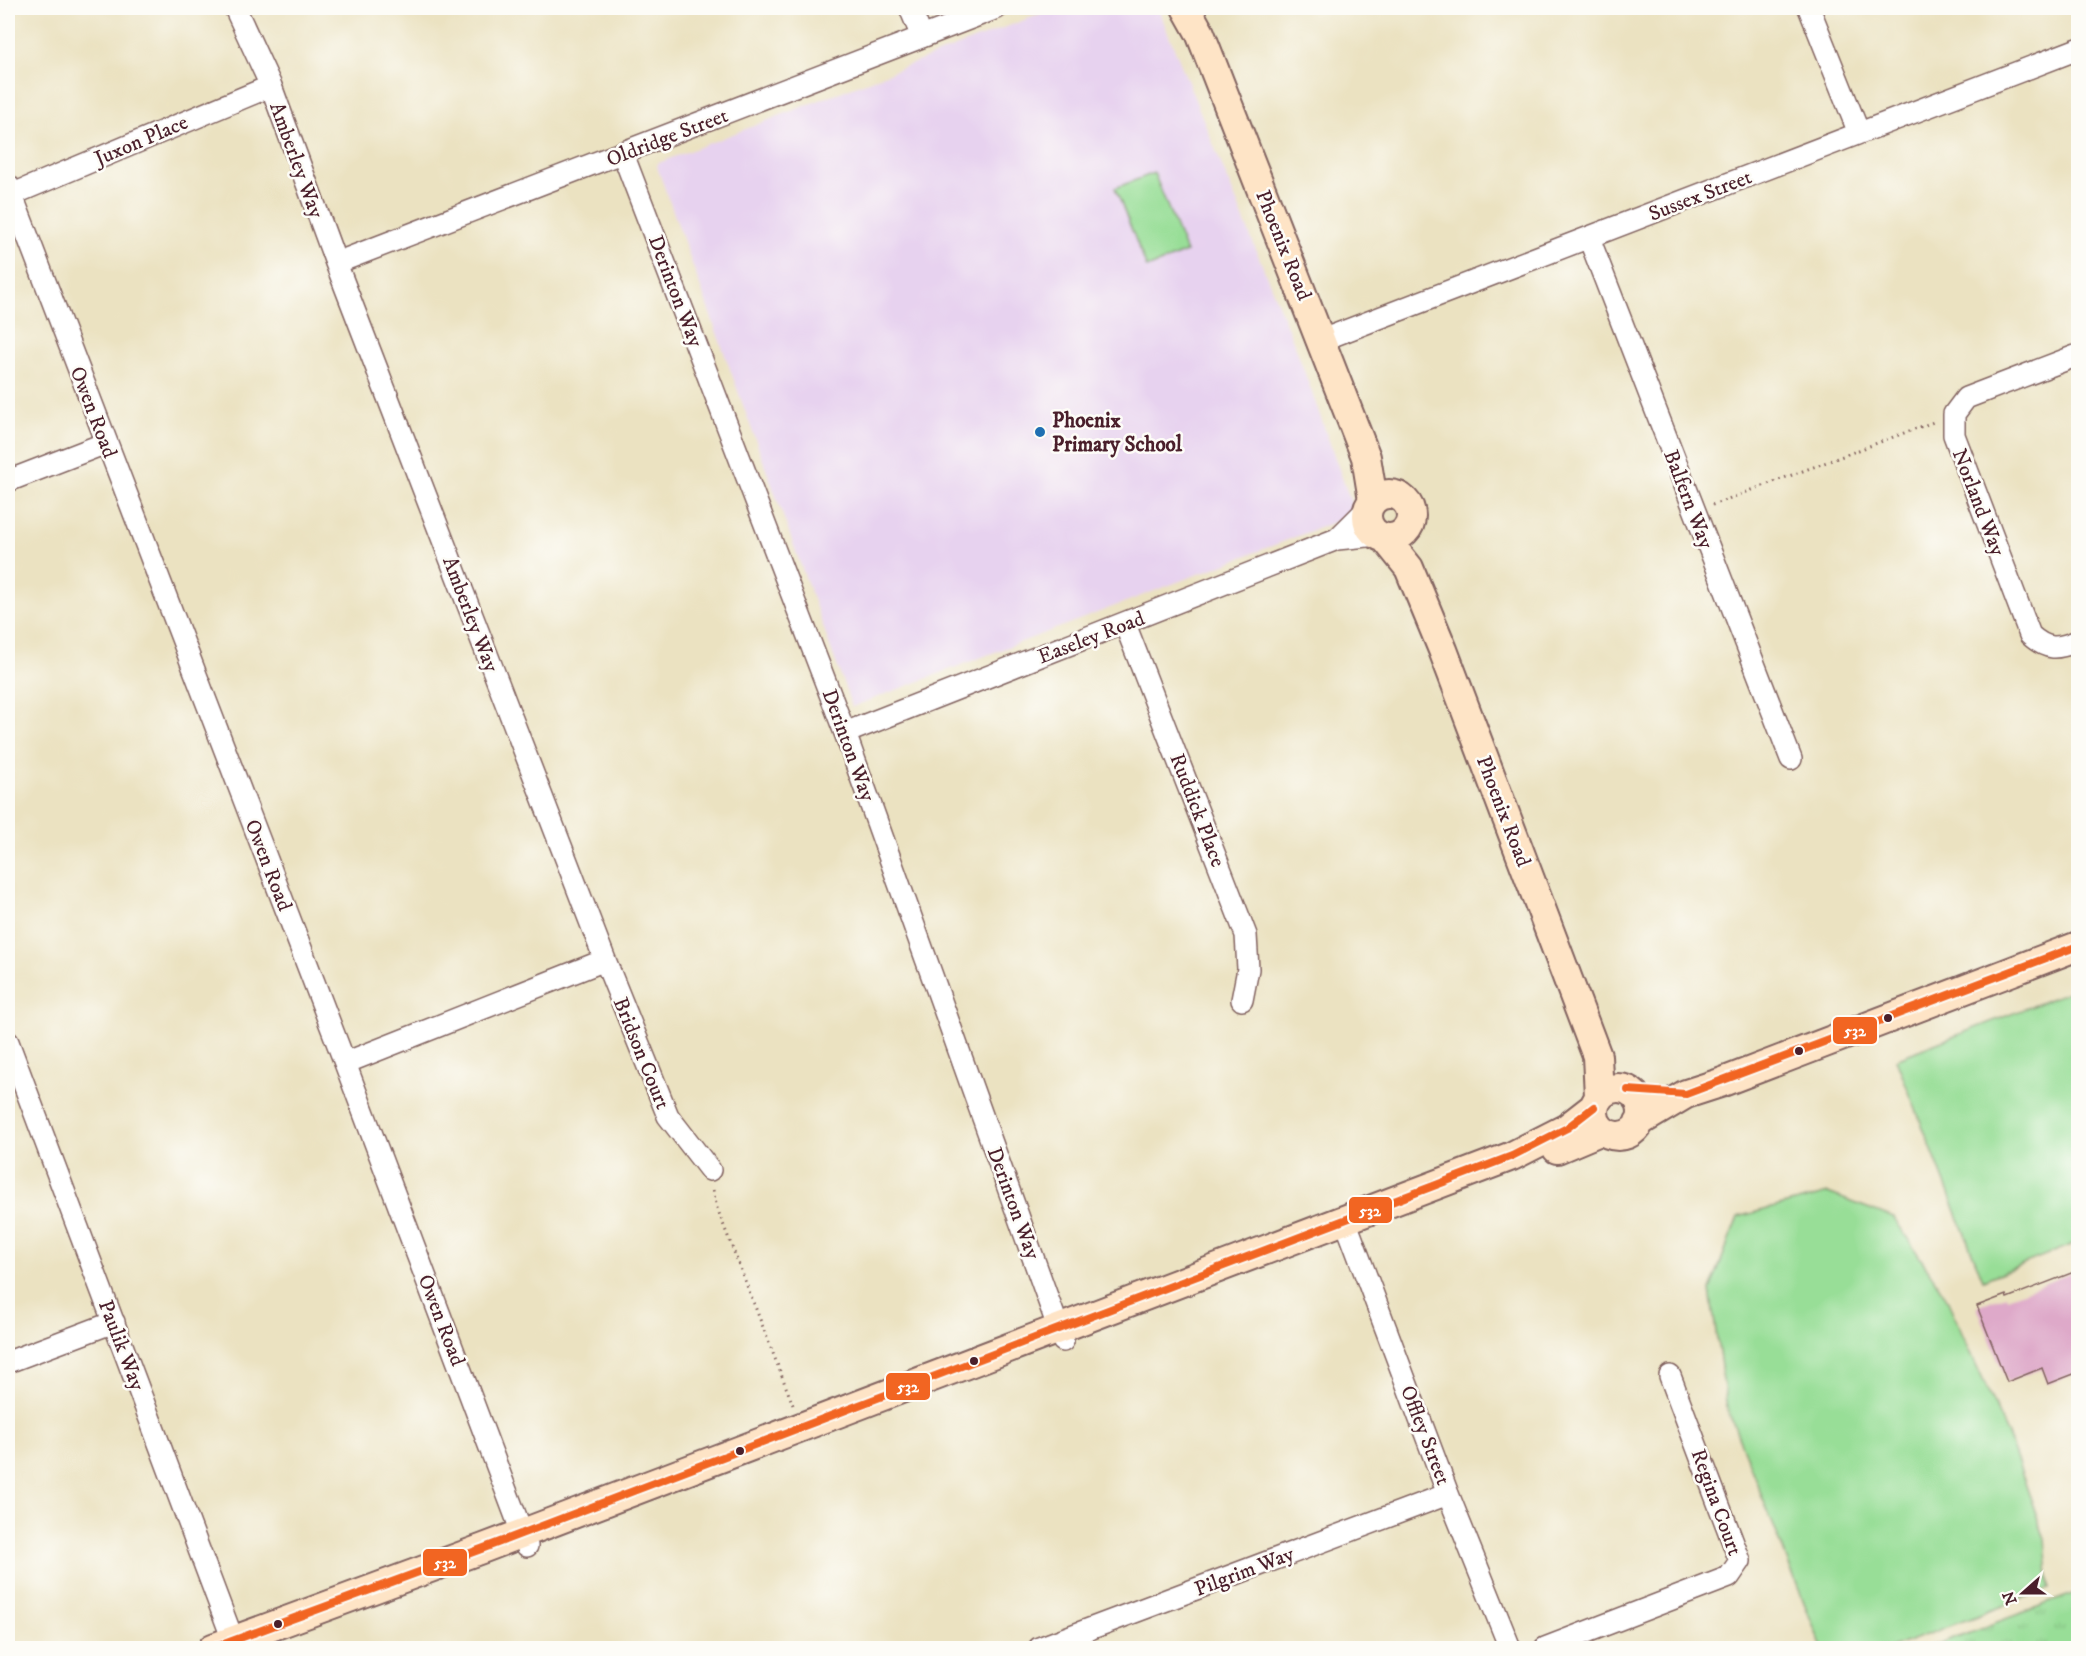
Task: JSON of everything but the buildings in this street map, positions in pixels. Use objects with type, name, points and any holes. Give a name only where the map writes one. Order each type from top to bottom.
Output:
[{"type":"main road","name":"Phoenix Road","points":[[1186,8],[1198,20],[1322,340],[1366,457],[1379,501]]},
{"type":"main road","points":[[1405,500],[1410,508],[1391,533],[1369,526],[1379,501],[1405,500]]},
{"type":"main road","name":"Phoenix Road","points":[[1391,533],[1409,568],[1597,1056],[1609,1102],[1639,1100],[1642,1108],[1640,1122]]},
{"type":"main road","points":[[235,1646],[525,1540],[1347,1226],[1533,1161],[1609,1102],[1686,1094],[1720,1083],[2079,946]]},
{"type":"main road","points":[[1609,1102],[1616,1136],[1630,1133],[1640,1122],[1686,1094]]},
{"type":"street","name":"Amberley Way","points":[[235,8],[271,86],[336,263],[605,960]]},
{"type":"street","points":[[910,8],[922,37]]},
{"type":"street","name":"Oldridge Street","points":[[336,263],[997,8]]},
{"type":"street","points":[[1809,8],[1859,133]]},
{"type":"street","name":"Sussex Street","points":[[1322,340],[2079,49]]},
{"type":"street","name":"Juxon Place","points":[[9,190],[271,86]]},
{"type":"street","name":"Derinton Way","points":[[623,154],[845,733],[1061,1334]]},
{"type":"street","name":"Owen Road","points":[[9,190],[345,1063],[525,1540]]},
{"type":"street","name":"Balfern Way","points":[[1589,238],[1791,759]]},
{"type":"street","points":[[1954,414],[1966,398],[2079,355]]},
{"type":"street","name":"Norland Way","points":[[1954,414],[1954,435],[2030,635],[2043,646],[2062,647],[2079,641]]},
{"type":"street","points":[[8,482],[106,443]]},
{"type":"street","name":"Easeley Road","points":[[1337,538],[1379,501]]},
{"type":"street","name":"Easeley Road","points":[[845,733],[1125,624],[1337,538],[1391,533]]},
{"type":"street","name":"Ruddick Place","points":[[1125,624],[1246,935],[1248,969],[1242,1000]]},
{"type":"street","points":[[345,1063],[605,960]]},
{"type":"street","name":"Bridson Court","points":[[605,960],[668,1116],[710,1170]]},
{"type":"street","name":"Paulik Way","points":[[8,1042],[235,1646]]},
{"type":"street","name":"Offley Street","points":[[1347,1226],[1448,1494],[1510,1648]]},
{"type":"street","points":[[8,1362],[114,1322]]},
{"type":"street","name":"Regina Court","points":[[1545,1648],[1729,1577],[1740,1562],[1670,1376]]},
{"type":"street","name":"Pilgrim Way","points":[[1039,1648],[1448,1494]]},
{"type":"path","points":[[1694,512],[1954,414]]},
{"type":"path","points":[[710,1170],[717,1208],[794,1407]]},
{"type":"shaded area","name":"Phoenix Primary School","points":[[1055,8],[1158,8],[1297,351],[1355,514],[852,707],[656,164]]},
{"type":"green space","points":[[1154,173],[1186,252],[1147,268],[1115,188]]},
{"type":"green space","points":[[2078,988],[2078,1242],[1983,1280],[1896,1059]]},
{"type":"green space","points":[[1828,1193],[1894,1218],[1945,1295],[2009,1438],[2045,1539],[2049,1589],[1891,1648],[1822,1648],[1727,1408],[1710,1290],[1738,1217]]},
{"type":"green space","points":[[2078,1592],[2078,1648],[1927,1648]]},
{"type":"transit line","name":"532","points":[[1628,1090],[1686,1094],[2078,946]]},
{"type":"transit line","name":"532","points":[[213,1648],[484,1548],[1512,1156],[1567,1128],[1594,1107]]},
{"type":"place","name":"Phoenix Primary School","points":[[1040,432]]}]
